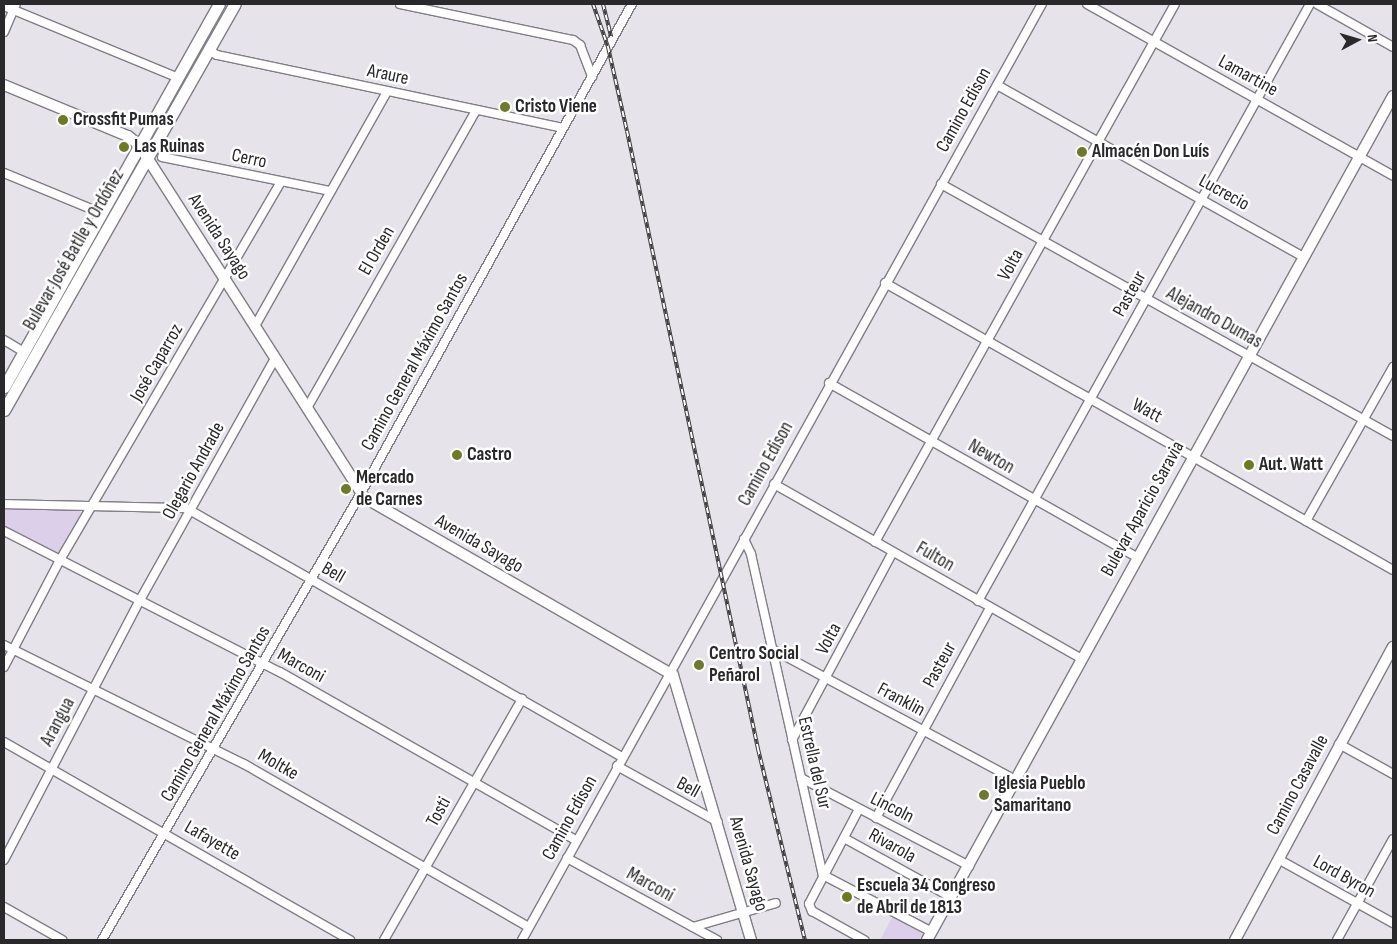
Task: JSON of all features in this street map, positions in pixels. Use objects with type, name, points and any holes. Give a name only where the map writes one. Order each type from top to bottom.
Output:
[{"type":"main road","name":"Bulevar José Batlle y Ordóñez","points":[[4,387],[176,77],[219,4]]},
{"type":"main road","name":"Bulevar José Batlle y Ordóñez","points":[[4,410],[235,4]]},
{"type":"street","points":[[400,4],[572,40],[580,45],[592,77]]},
{"type":"street","name":"Camino General Máximo Santos","points":[[102,940],[312,580],[632,4]]},
{"type":"street","name":"Camino Edison","points":[[522,940],[829,383],[1042,4]]},
{"type":"street","name":"Lamartine","points":[[1087,4],[1393,176]]},
{"type":"street","name":"Volta","points":[[875,542],[1175,4]]},
{"type":"street","name":"Pasteur","points":[[978,601],[1310,4]]},
{"type":"street","points":[[1318,4],[1393,47]]},
{"type":"street","points":[[4,6],[15,7],[176,77]]},
{"type":"street","points":[[4,32],[15,7]]},
{"type":"street","name":"Araure","points":[[209,50],[217,55],[562,128]]},
{"type":"street","name":"Avenida Sayago","points":[[4,85],[128,136],[139,145],[361,493],[369,501],[670,673],[675,678],[751,940]]},
{"type":"street","name":"Lucrecio","points":[[997,85],[1304,257]]},
{"type":"street","points":[[256,326],[387,92]]},
{"type":"street","name":"Bulevar Aparicio Saravia","points":[[929,936],[969,866],[1080,658],[1393,96]]},
{"type":"street","name":"El Orden","points":[[308,408],[476,111]]},
{"type":"street","name":"Cerro","points":[[162,156],[330,191]]},
{"type":"street","points":[[4,173],[101,213]]},
{"type":"street","name":"José Caparroz","points":[[4,667],[60,560],[282,182]]},
{"type":"street","name":"Alejandro Dumas","points":[[940,184],[1393,436]]},
{"type":"street","name":"Watt","points":[[885,283],[1090,399],[1194,455],[1393,570]]},
{"type":"street","points":[[4,340],[24,352]]},
{"type":"street","name":"Olegario Andrade","points":[[140,600],[275,358]]},
{"type":"street","points":[[1306,521],[1393,367]]},
{"type":"street","name":"Newton","points":[[829,383],[1137,557]]},
{"type":"street","name":"Fulton","points":[[774,484],[1080,658]]},
{"type":"street","name":"Bell","points":[[4,504],[180,507],[190,511],[622,757]]},
{"type":"street","name":"Marconi","points":[[4,530],[264,664],[576,840]]},
{"type":"street","name":"Estrella del Sur","points":[[744,539],[750,554],[823,875]]},
{"type":"street","name":"Volta","points":[[792,740],[893,552]]},
{"type":"street","name":"Arangua","points":[[4,860],[140,600]]},
{"type":"street","name":"Pasteur","points":[[876,818],[990,608]]},
{"type":"street","name":"Moltke","points":[[4,645],[214,749],[425,870],[529,927]]},
{"type":"street","name":"Camino Casavalle","points":[[1235,940],[1393,647]]},
{"type":"street","name":"Franklin","points":[[772,649],[1015,780]]},
{"type":"street","name":"Tosti","points":[[384,940],[522,699]]},
{"type":"street","name":"Lafayette","points":[[4,742],[350,940]]},
{"type":"street","points":[[1339,744],[1393,774]]},
{"type":"street","name":"Bell","points":[[617,766],[718,822]]},
{"type":"street","name":"Lincoln","points":[[801,778],[969,866]]},
{"type":"street","points":[[859,810],[809,900],[812,911],[864,940]]},
{"type":"street","name":"Rivarola","points":[[844,838],[951,897]]},
{"type":"street","points":[[1337,940],[1393,839]]},
{"type":"street","name":"Marconi","points":[[567,858],[717,940]]},
{"type":"street","name":"Lord Byron","points":[[1278,859],[1393,923]]},
{"type":"street","points":[[823,875],[929,936]]},
{"type":"street","points":[[692,927],[776,903]]},
{"type":"street","points":[[4,906],[62,940]]},
{"type":"shaded area","points":[[224,4],[229,4],[153,138],[176,87]]},
{"type":"shaded area","points":[[118,192],[109,215],[4,399],[4,394]]},
{"type":"shaded area","points":[[4,507],[78,509],[82,514],[60,552],[55,553],[4,527]]},
{"type":"shaded area","points":[[894,914],[925,932],[922,940],[880,940]]},
{"type":"railway","points":[[593,4],[608,47],[758,749],[805,940]]},
{"type":"railway","points":[[603,4],[611,37]]},
{"type":"place","name":"Cristo Viene","points":[[505,107]]},
{"type":"place","name":"Crossfit Pumas","points":[[63,120]]},
{"type":"place","name":"Las Ruinas","points":[[124,147]]},
{"type":"place","name":"Almacén Don Luís","points":[[1082,152]]},
{"type":"place","name":"Castro","points":[[457,455]]},
{"type":"place","name":"Aut. Watt","points":[[1249,465]]},
{"type":"place","name":"Mercado de Carnes","points":[[346,489]]},
{"type":"place","name":"Centro Social Peñarol","points":[[699,665]]},
{"type":"place","name":"Iglesia Pueblo Samaritano","points":[[984,795]]},
{"type":"place","name":"Escuela 34 Congreso de Abril de 1813","points":[[847,897]]}]
